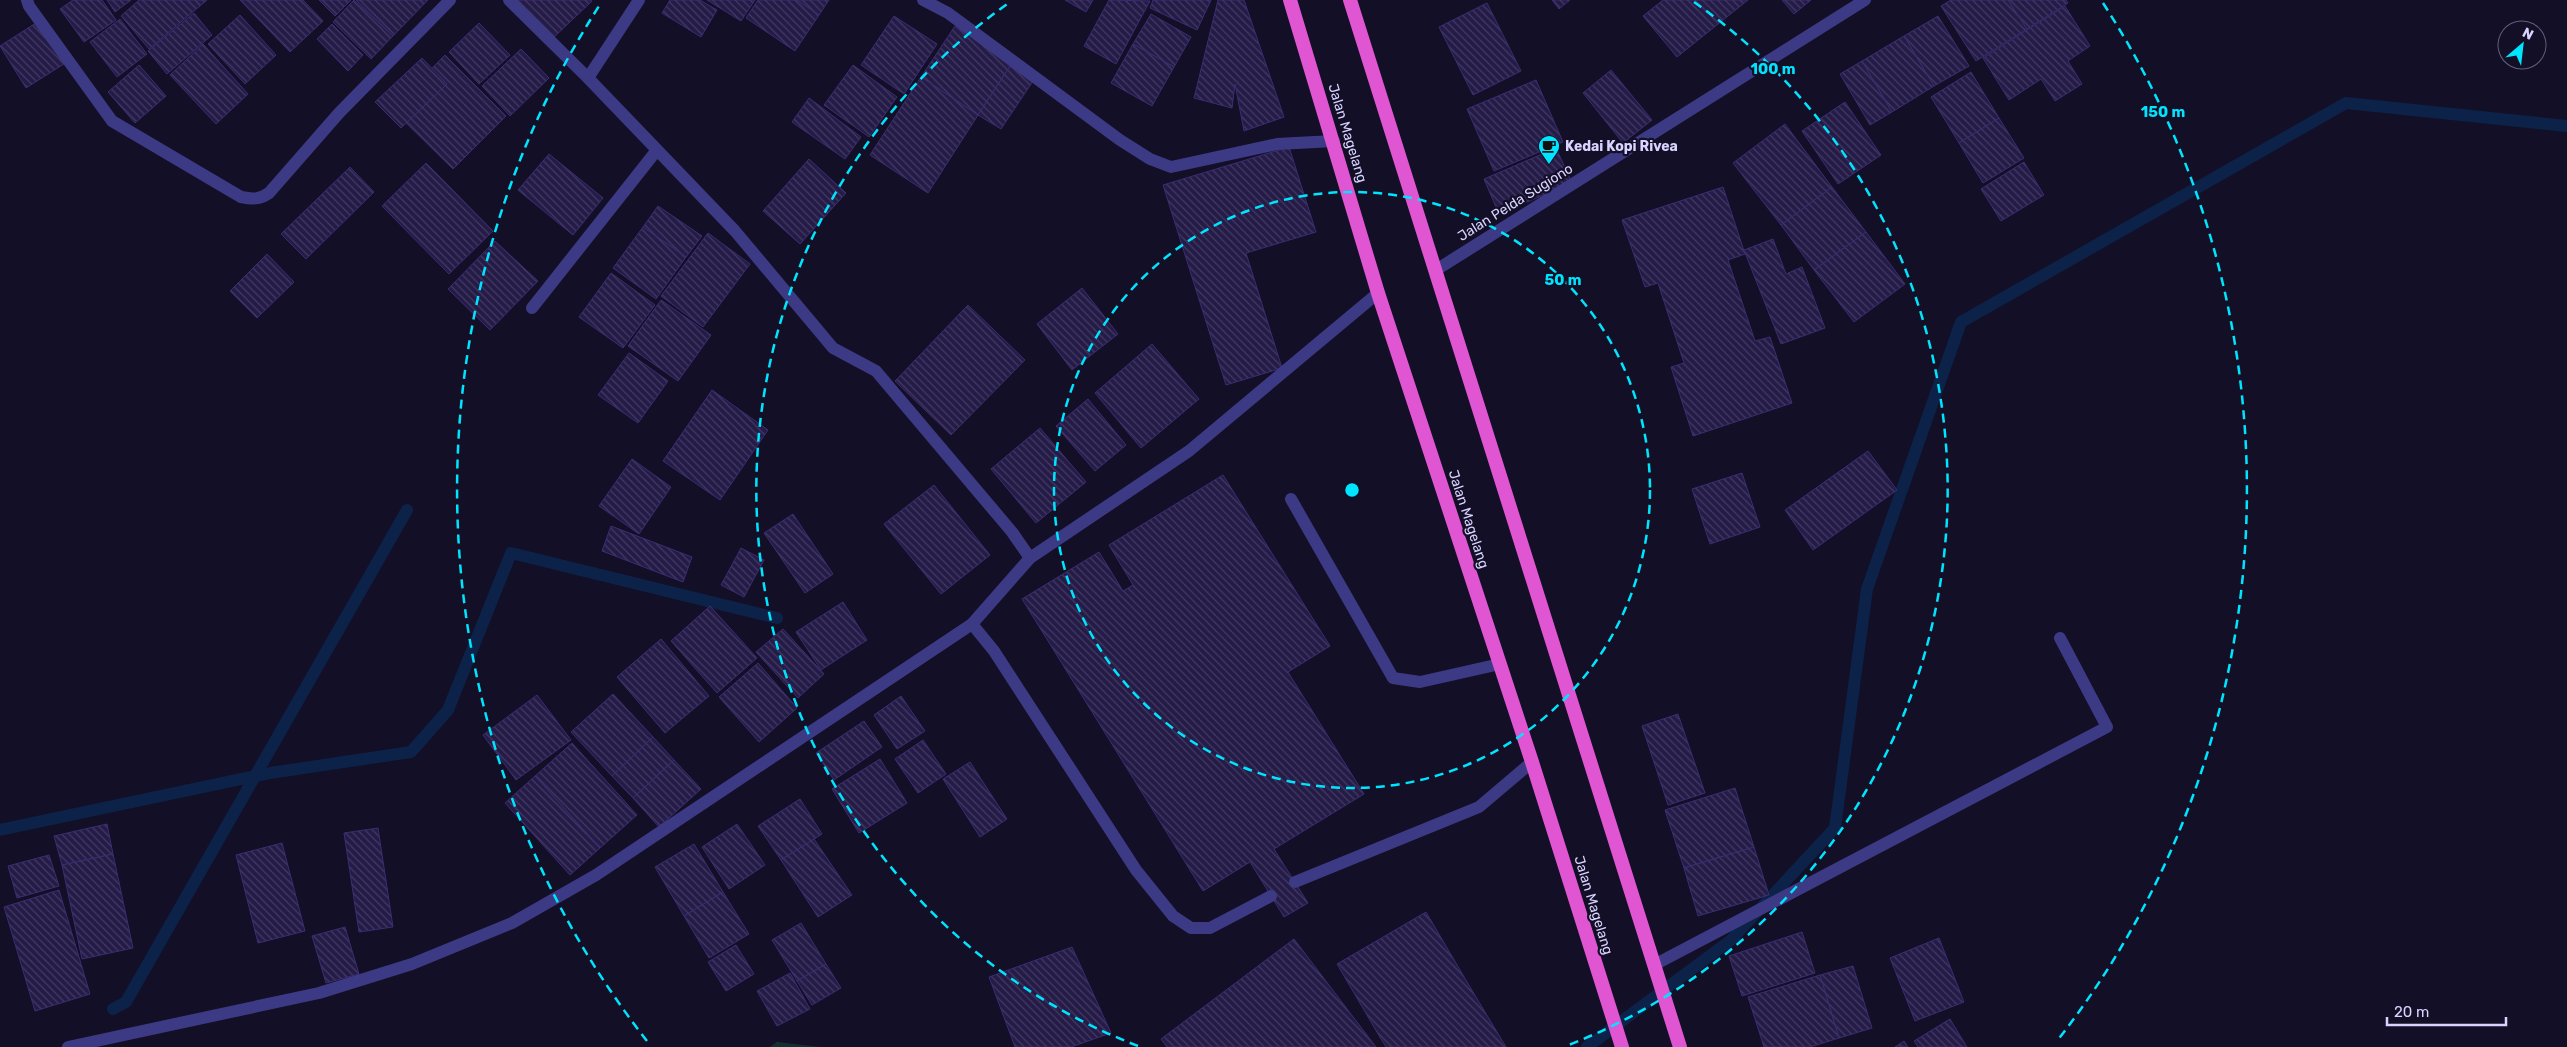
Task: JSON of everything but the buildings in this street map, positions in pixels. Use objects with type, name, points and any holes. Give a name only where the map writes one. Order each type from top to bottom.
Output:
[{"type":"highway","name":"Jalan Magelang","points":[[1290,0],[1334,140],[1378,293],[1532,762],[1622,1047]]},
{"type":"highway","points":[[1350,0],[1680,1047]]},
{"type":"street","points":[[27,0],[29,6],[112,122],[241,196],[251,199],[261,198],[269,193],[338,113],[450,0]]},
{"type":"street","points":[[509,0],[588,78],[735,231],[833,348],[876,371],[1012,532],[1030,558]]},
{"type":"street","points":[[588,78],[639,0]]},
{"type":"street","points":[[923,0],[948,13],[1120,140],[1150,159],[1171,167],[1278,144],[1334,140]]},
{"type":"street","name":"Jalan Pelda Sugiono","points":[[1436,270],[1865,0]]},
{"type":"street","points":[[532,308],[656,150]]},
{"type":"street","points":[[68,1047],[319,994],[412,964],[512,923],[596,875],[972,624],[1030,558],[1189,452],[1378,293]]},
{"type":"street","points":[[1292,499],[1392,678],[1420,682],[1500,664]]},
{"type":"street","points":[[972,624],[994,651],[1136,870],[1172,916],[1191,928],[1210,928],[1270,896]]},
{"type":"street","points":[[1654,964],[2107,726],[2060,638]]},
{"type":"street","points":[[1295,882],[1479,807],[1532,762]]},
{"type":"green space","points":[[777,1042],[820,1047],[770,1047]]},
{"type":"waterway","points":[[1587,1047],[1731,940],[1835,828],[1867,589],[1961,322],[2346,103],[2567,126]]},
{"type":"waterway","points":[[113,1009],[126,1002],[407,510]]},
{"type":"waterway","points":[[0,830],[270,773],[411,752],[448,710],[511,553],[777,618]]},
{"type":"place","name":"Kedai Kopi Rivea","points":[[1549,165]]}]
